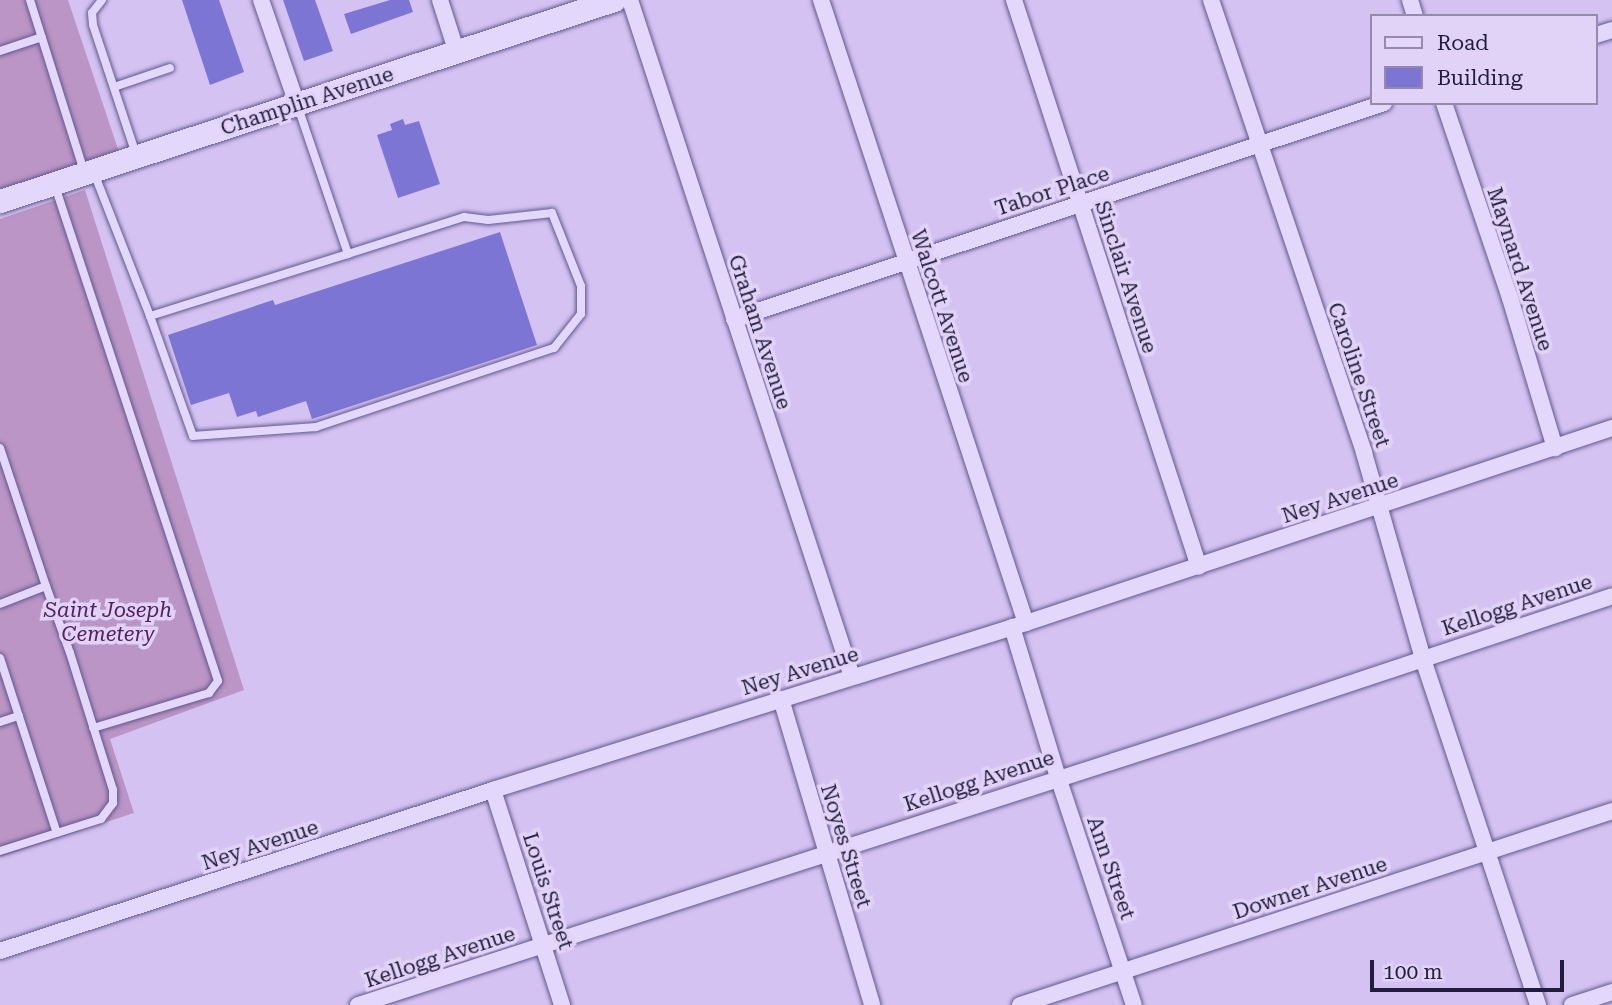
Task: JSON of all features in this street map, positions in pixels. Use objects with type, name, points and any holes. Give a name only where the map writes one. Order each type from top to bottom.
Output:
[{"type":"street","points":[[261,0],[297,104]]},
{"type":"street","points":[[440,0],[457,53]]},
{"type":"street","name":"Champlin Avenue","points":[[0,201],[614,0]]},
{"type":"street","name":"Graham Avenue","points":[[630,0],[852,677]]},
{"type":"street","name":"Walcott Avenue","points":[[821,0],[1019,625],[1048,746]]},
{"type":"street","name":"Sinclair Avenue","points":[[1014,0],[1199,567]]},
{"type":"street","name":"Caroline Street","points":[[1211,0],[1364,453],[1423,659],[1538,1005]]},
{"type":"street","name":"Tabor Place","points":[[734,319],[1378,105]]},
{"type":"street","name":"Maynard Avenue","points":[[1445,105],[1510,298],[1555,448]]},
{"type":"street","name":"Ney Avenue","points":[[0,951],[494,790],[1199,567],[1612,428]]},
{"type":"street","name":"Kellogg Avenue","points":[[358,1005],[1612,596]]},
{"type":"street","name":"Noyes Street","points":[[781,699],[872,1005]]},
{"type":"street","name":"Ann Street","points":[[1048,746],[1134,1005]]},
{"type":"street","name":"Louis Street","points":[[494,790],[562,1005]]},
{"type":"street","name":"Downer Avenue","points":[[1020,1005],[1612,811]]},
{"type":"street","points":[[1572,1005],[1612,992]]},
{"type":"lane","points":[[30,0],[89,172],[150,316],[194,436],[316,428],[554,348],[581,314],[581,286],[552,213],[488,220],[464,217],[150,316]]},
{"type":"lane","points":[[102,0],[92,13],[136,156]]},
{"type":"lane","points":[[0,51],[42,37]]},
{"type":"lane","points":[[114,86],[170,68]]},
{"type":"lane","points":[[297,104],[348,254]]},
{"type":"lane","points":[[54,183],[218,681],[209,693],[93,728]]},
{"type":"lane","points":[[0,448],[113,790],[113,803],[101,818],[0,851]]},
{"type":"lane","points":[[0,601],[46,586]]},
{"type":"lane","points":[[0,657],[57,833]]},
{"type":"lane","points":[[0,722],[19,716]]},
{"type":"green space","points":[[0,0],[68,0],[120,155],[0,195]]},
{"type":"green space","name":"Saint Joseph Cemetery","points":[[85,190],[244,690],[110,739],[134,813],[0,857],[0,219]]},
{"type":"building","points":[[182,0],[219,0],[244,72],[210,85]]},
{"type":"building","points":[[283,0],[315,0],[333,51],[304,61]]},
{"type":"building","points":[[390,0],[409,0],[413,12],[351,34],[344,14]]},
{"type":"building","points":[[403,119],[405,125],[419,121],[440,184],[398,198],[377,135],[392,130],[390,124]]},
{"type":"building","points":[[500,232],[537,345],[312,419],[306,401],[258,417],[256,411],[237,417],[229,393],[191,405],[168,335],[273,300],[275,305]]}]
